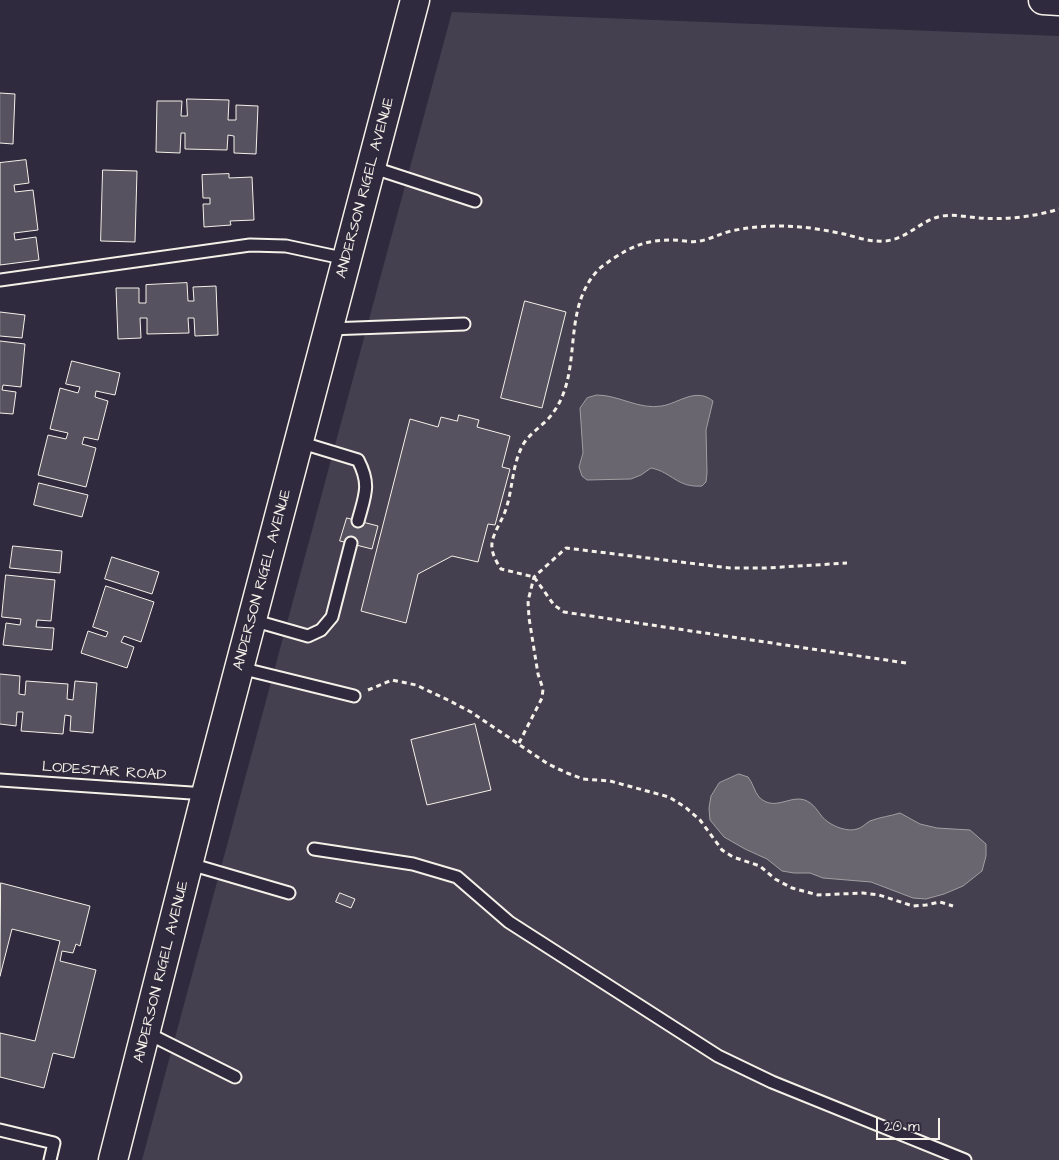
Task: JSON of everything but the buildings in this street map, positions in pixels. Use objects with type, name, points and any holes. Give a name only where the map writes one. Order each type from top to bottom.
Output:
[{"type":"street","name":"ANDERSON RIGEL AVENUE","points":[[113,1160],[190,864],[206,794],[415,0]]},
{"type":"street","points":[[1043,0],[1059,1]]},
{"type":"lane","points":[[371,167],[475,201]]},
{"type":"lane","points":[[0,280],[250,245],[286,246],[347,259]]},
{"type":"lane","points":[[329,329],[464,324]]},
{"type":"lane","points":[[299,442],[358,460],[365,473],[366,488],[358,521]]},
{"type":"lane","points":[[252,620],[308,636],[321,630],[332,617],[351,544]]},
{"type":"lane","points":[[240,668],[354,696]]},
{"type":"lane","name":"LODESTAR ROAD","points":[[0,780],[206,794]]},
{"type":"lane","points":[[314,849],[413,864],[457,877],[509,922],[718,1056],[772,1082],[965,1160]]},
{"type":"lane","points":[[190,864],[289,893]]},
{"type":"lane","points":[[147,1033],[235,1077]]},
{"type":"lane","points":[[0,1130],[54,1144],[50,1160]]},
{"type":"path","points":[[906,663],[564,612],[554,605],[534,577],[501,570],[494,558],[492,545],[495,531],[506,510],[518,455],[531,434],[559,404],[565,391],[571,365],[572,339],[580,298],[588,283],[600,268],[626,250],[643,242],[674,240],[698,242],[730,231],[781,226],[802,227],[882,241],[901,238],[909,234],[919,224],[945,215],[1008,218],[1047,213],[1059,209]]},
{"type":"path","points":[[518,744],[542,698],[543,690],[538,674],[528,601],[534,577],[566,548],[730,568],[766,568],[847,563]]},
{"type":"path","points":[[354,696],[392,680],[416,685],[471,712],[548,764],[583,779],[610,781],[669,797],[685,807],[700,820],[722,850],[733,857],[760,866],[792,888],[818,895],[862,893],[879,895],[913,906],[940,902],[953,906]]},
{"type":"shaded area","points":[[452,12],[1059,36],[1059,1160],[142,1160]]},
{"type":"shaded area","points":[[597,395],[654,407],[700,395],[713,401],[706,430],[706,482],[702,486],[686,485],[651,468],[631,479],[587,480],[582,476],[579,467],[583,453],[580,408],[587,398]]},
{"type":"shaded area","points":[[739,774],[748,777],[757,795],[765,801],[777,803],[801,799],[807,801],[825,820],[842,829],[861,828],[870,821],[900,813],[920,824],[937,828],[970,830],[986,844],[986,856],[982,871],[963,886],[926,899],[913,898],[871,882],[823,878],[810,873],[782,871],[767,859],[724,837],[710,820],[711,796],[719,783]]}]
